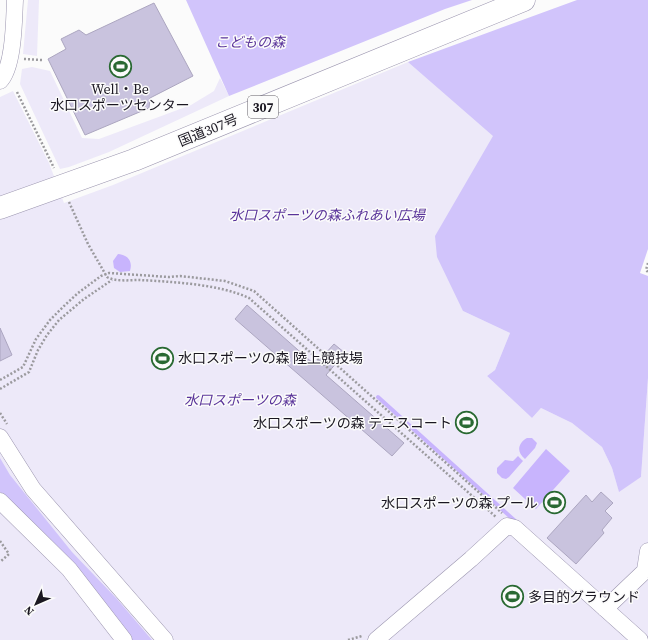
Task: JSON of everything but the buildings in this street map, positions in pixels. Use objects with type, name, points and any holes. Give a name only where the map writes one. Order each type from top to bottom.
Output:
[{"type":"highway","name":"国道307号","points":[[0,208],[134,160],[524,0]]},
{"type":"street","points":[[0,81],[4,78],[11,52],[15,0]]},
{"type":"street","points":[[0,437],[33,489],[165,640]]},
{"type":"street","points":[[0,501],[69,569],[124,640]]},
{"type":"street","points":[[376,640],[471,559],[507,526],[515,528],[640,640]]},
{"type":"street","points":[[605,609],[646,569],[648,551]]},
{"type":"path","points":[[19,59],[42,60]]},
{"type":"path","points":[[17,92],[54,168]]},
{"type":"path","points":[[68,202],[103,271],[107,277],[112,280]]},
{"type":"path","points":[[648,263],[646,270],[648,272]]},
{"type":"path","points":[[0,380],[23,367],[36,339],[50,320],[78,293],[105,274],[169,277],[180,276],[225,281],[254,291],[511,521],[507,526],[249,298],[241,294],[219,288],[167,282],[126,279],[112,280],[84,299],[59,320],[38,350],[29,372],[0,389]]},
{"type":"path","points":[[0,541],[9,554],[0,562]]},
{"type":"green space","points":[[28,0],[39,0],[37,56],[23,54]]},
{"type":"green space","name":"こどもの森","points":[[186,0],[472,0],[445,9],[229,96]]},
{"type":"green space","points":[[577,0],[648,0],[648,249],[640,273],[648,276],[648,378],[641,477],[619,492],[612,468],[602,447],[572,423],[541,408],[532,418],[487,376],[495,370],[510,333],[463,311],[437,257],[435,236],[493,136],[408,62]]},
{"type":"green space","name":"水口スポーツの森","points":[[648,0],[648,249],[463,311],[510,333],[495,370],[487,376],[532,418],[541,408],[572,423],[602,447],[612,468],[619,491],[641,477],[648,378],[648,640],[0,640],[0,97],[13,91],[49,163],[64,203],[113,185],[408,62]]},
{"type":"green space","points":[[32,67],[50,71],[82,138],[99,139],[191,105],[214,91],[220,78],[229,96],[109,152],[60,169],[20,84],[22,69]]},
{"type":"green space","points":[[0,458],[10,475],[72,552],[117,599],[152,640],[129,640],[8,498],[0,492]]},
{"type":"shaded area","points":[[118,254],[129,259],[131,264],[130,271],[120,272],[114,268],[113,261]]},
{"type":"shaded area","points":[[527,438],[532,438],[537,443],[535,448],[525,459],[520,453],[519,448],[522,442]]},
{"type":"shaded area","points":[[546,449],[570,471],[536,509],[513,488]]},
{"type":"shaded area","points":[[518,456],[523,461],[509,477],[506,479],[502,478],[497,473],[497,468],[505,460],[513,461]]},
{"type":"waterway","points":[[378,397],[514,520]]},
{"type":"place","name":"Well・Be 水口スポーツセンター","points":[[120,67]]},
{"type":"place","name":"水口スポーツの森 陸上競技場","points":[[162,358]]},
{"type":"place","name":"水口スポーツの森 テニスコート","points":[[467,423]]},
{"type":"place","name":"水口スポーツの森 プール","points":[[554,503]]},
{"type":"place","name":"多目的グラウンド","points":[[512,597]]},
{"type":"park label","name":"水口スポーツの森ふれあい広場","points":[[327,215]]}]
